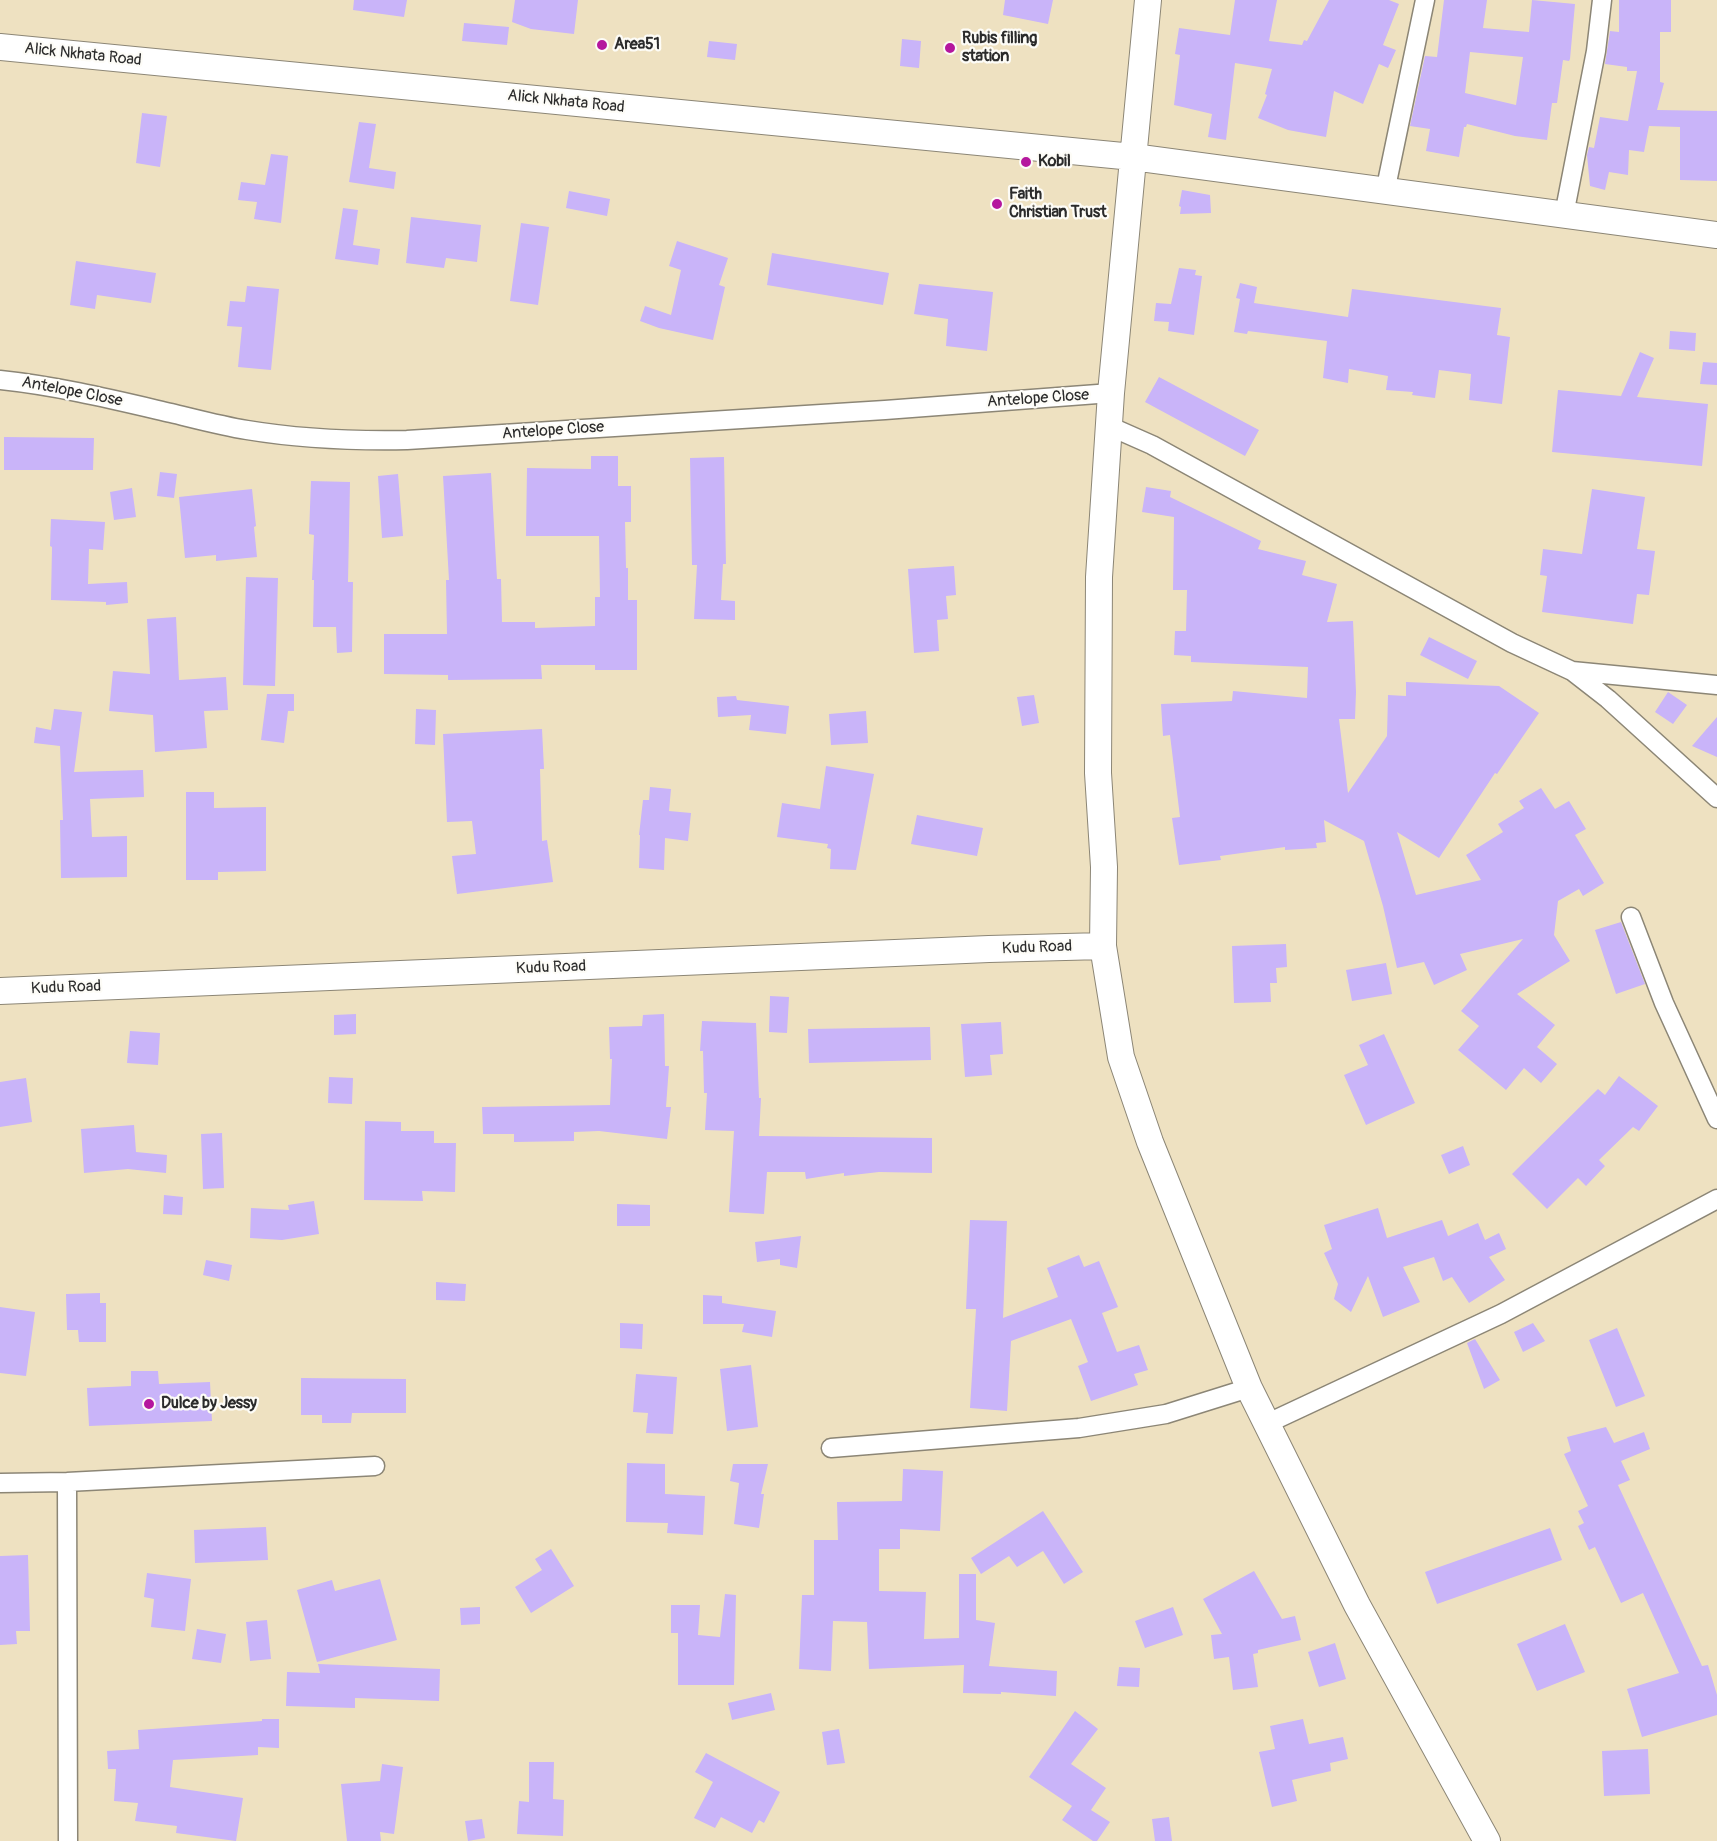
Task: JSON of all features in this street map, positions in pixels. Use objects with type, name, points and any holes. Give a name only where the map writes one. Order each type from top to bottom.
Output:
[{"type":"street","points":[[1148,0],[1111,393],[1099,577],[1098,773],[1104,867],[1103,946],[1121,1057],[1154,1153],[1249,1388],[1357,1605],[1486,1841]]},
{"type":"street","points":[[1385,192],[1425,0]]},
{"type":"street","points":[[1564,215],[1596,51],[1602,0]]},
{"type":"street","name":"Alick Nkhata Road","points":[[0,47],[1133,157],[1717,235]]},
{"type":"street","name":"Antelope Close","points":[[0,380],[123,402],[245,430],[295,437],[357,441],[407,440],[802,415],[1111,393]]},
{"type":"street","points":[[1109,426],[1152,445],[1502,637],[1572,671],[1608,699],[1717,798]]},
{"type":"street","points":[[1572,671],[1717,685]]},
{"type":"street","points":[[1631,917],[1664,1003],[1717,1119]]},
{"type":"street","name":"Kudu Road","points":[[0,991],[1103,946]]},
{"type":"street","points":[[1266,1424],[1501,1314],[1717,1199]]},
{"type":"street","points":[[831,1448],[1079,1428],[1166,1414],[1249,1388]]},
{"type":"street","points":[[0,1483],[68,1482],[375,1466]]},
{"type":"street","points":[[68,1482],[68,1841]]},
{"type":"building","points":[[354,0],[407,0],[404,17],[353,10]]},
{"type":"building","points":[[515,0],[578,0],[574,34],[531,29],[512,22]]},
{"type":"building","points":[[1005,0],[1053,0],[1048,24],[1003,15]]},
{"type":"building","points":[[1235,0],[1277,0],[1269,41],[1302,45],[1304,40],[1307,41],[1329,0],[1389,0],[1399,4],[1383,45],[1396,50],[1388,68],[1379,64],[1363,104],[1334,91],[1326,137],[1288,130],[1258,118],[1267,95],[1265,94],[1272,69],[1235,63],[1226,140],[1208,137],[1212,114],[1174,105],[1180,55],[1175,54],[1179,28],[1230,35]]},
{"type":"building","points":[[1444,0],[1487,0],[1483,28],[1529,32],[1532,0],[1575,4],[1570,59],[1569,61],[1563,60],[1557,103],[1552,103],[1547,140],[1515,136],[1467,124],[1464,127],[1459,157],[1426,151],[1430,129],[1410,126],[1425,56],[1437,57]],"holes":[[[1470,52],[1523,57],[1516,105],[1465,93]]]},
{"type":"building","points":[[1619,0],[1671,0],[1671,32],[1660,32],[1660,82],[1664,83],[1657,110],[1717,111],[1717,181],[1680,180],[1680,127],[1649,126],[1644,152],[1629,150],[1628,175],[1609,172],[1605,190],[1590,186],[1587,155],[1589,147],[1594,148],[1600,117],[1628,121],[1637,71],[1627,71],[1627,67],[1605,64],[1610,31],[1619,32]]},
{"type":"building","points":[[464,23],[509,27],[507,45],[462,41]]},
{"type":"building","points":[[902,39],[921,41],[919,68],[900,66]]},
{"type":"building","points":[[709,41],[737,44],[735,60],[707,57]]},
{"type":"building","points":[[142,113],[167,116],[160,167],[136,163]]},
{"type":"building","points":[[359,122],[376,124],[369,168],[396,172],[394,189],[349,182]]},
{"type":"building","points":[[271,154],[288,156],[281,223],[254,219],[257,202],[238,200],[241,182],[265,185]]},
{"type":"building","points":[[1182,190],[1210,195],[1211,213],[1180,214]]},
{"type":"building","points":[[569,191],[610,199],[607,216],[566,208]]},
{"type":"building","points":[[343,208],[358,210],[353,245],[380,249],[378,265],[335,259]]},
{"type":"building","points":[[411,217],[481,225],[477,262],[446,258],[444,268],[406,263]]},
{"type":"building","points":[[521,223],[549,227],[538,305],[510,301]]},
{"type":"building","points":[[677,241],[728,258],[719,285],[725,287],[713,340],[659,328],[640,321],[645,306],[671,315],[681,270],[669,266]]},
{"type":"building","points":[[772,253],[889,273],[883,305],[767,285]]},
{"type":"building","points":[[76,261],[156,273],[151,303],[97,295],[95,309],[70,305]]},
{"type":"building","points":[[1179,268],[1196,270],[1195,275],[1202,276],[1194,335],[1168,331],[1169,322],[1154,321],[1156,303],[1171,304]]},
{"type":"building","points":[[1240,283],[1257,287],[1254,303],[1348,317],[1352,289],[1501,308],[1497,335],[1510,337],[1502,404],[1469,400],[1471,374],[1439,370],[1435,398],[1412,395],[1413,392],[1386,390],[1388,376],[1349,369],[1348,383],[1323,378],[1327,341],[1248,331],[1247,334],[1234,332],[1240,299],[1236,298]]},
{"type":"building","points":[[919,284],[993,292],[987,351],[946,346],[948,319],[914,314]]},
{"type":"building","points":[[247,286],[279,289],[271,370],[238,367],[242,327],[227,326],[230,301],[245,302]]},
{"type":"building","points":[[1670,331],[1696,333],[1695,351],[1669,349]]},
{"type":"building","points":[[1640,352],[1654,358],[1637,397],[1708,404],[1702,466],[1552,452],[1558,390],[1621,396]]},
{"type":"building","points":[[1703,362],[1717,363],[1717,385],[1700,384]]},
{"type":"building","points":[[1159,377],[1259,430],[1245,456],[1145,402]]},
{"type":"building","points":[[4,437],[94,438],[93,470],[4,470]]},
{"type":"building","points":[[591,456],[618,456],[618,486],[631,486],[631,522],[625,522],[626,568],[628,568],[628,600],[637,600],[637,670],[595,670],[595,665],[541,665],[542,679],[448,680],[448,675],[384,674],[384,634],[447,634],[446,580],[449,580],[443,476],[491,473],[497,579],[501,579],[502,622],[535,622],[535,628],[595,626],[595,597],[600,597],[599,536],[526,536],[527,468],[591,469]]},
{"type":"building","points":[[724,457],[726,564],[723,564],[721,600],[735,601],[735,620],[694,619],[697,565],[692,565],[690,458]]},
{"type":"building","points":[[160,472],[177,474],[174,498],[157,496]]},
{"type":"building","points":[[398,474],[403,536],[382,538],[378,476]]},
{"type":"building","points":[[311,481],[350,482],[348,582],[353,582],[352,652],[337,653],[336,627],[313,627],[314,535],[309,534]]},
{"type":"building","points":[[1146,487],[1171,491],[1170,497],[1261,541],[1258,549],[1306,561],[1302,575],[1337,584],[1327,622],[1353,621],[1355,719],[1339,719],[1348,793],[1387,736],[1388,695],[1406,696],[1406,682],[1499,686],[1539,713],[1497,774],[1495,773],[1439,858],[1397,832],[1416,895],[1481,880],[1466,855],[1503,832],[1498,824],[1524,808],[1519,801],[1541,788],[1555,809],[1569,801],[1586,829],[1575,835],[1604,883],[1583,896],[1579,889],[1558,901],[1554,935],[1570,961],[1517,994],[1555,1025],[1537,1047],[1557,1064],[1541,1083],[1524,1068],[1506,1090],[1458,1050],[1479,1026],[1461,1011],[1523,939],[1460,954],[1467,970],[1434,985],[1424,962],[1397,968],[1383,906],[1364,841],[1324,820],[1326,842],[1316,843],[1317,848],[1285,850],[1285,847],[1220,856],[1221,860],[1179,865],[1172,818],[1180,817],[1170,735],[1163,736],[1161,704],[1232,701],[1233,691],[1307,698],[1308,667],[1191,662],[1191,656],[1174,655],[1175,631],[1186,631],[1187,590],[1173,590],[1174,517],[1142,512]]},
{"type":"building","points":[[132,488],[136,517],[114,520],[110,492]]},
{"type":"building","points":[[252,489],[257,557],[216,561],[216,555],[185,558],[179,497]]},
{"type":"building","points":[[1592,489],[1645,497],[1637,549],[1655,551],[1649,595],[1637,594],[1633,624],[1542,612],[1547,576],[1540,575],[1543,549],[1582,554]]},
{"type":"building","points":[[51,519],[105,522],[103,550],[89,549],[88,584],[127,582],[128,603],[106,605],[106,602],[51,600]]},
{"type":"building","points":[[954,566],[956,595],[946,596],[948,619],[937,620],[939,651],[914,653],[908,569]]},
{"type":"building","points":[[246,577],[278,578],[275,686],[243,685]]},
{"type":"building","points":[[176,617],[179,680],[226,677],[228,710],[204,711],[207,748],[155,752],[153,715],[109,711],[113,671],[150,674],[147,619]]},
{"type":"building","points":[[1429,637],[1477,661],[1468,679],[1420,655]]},
{"type":"building","points":[[1668,692],[1687,705],[1673,724],[1655,712]]},
{"type":"building","points":[[267,694],[294,694],[294,711],[288,711],[284,743],[261,740]]},
{"type":"building","points":[[1034,695],[1039,723],[1022,726],[1017,697]]},
{"type":"building","points":[[736,696],[737,700],[789,706],[786,734],[749,730],[751,715],[718,717],[717,697]]},
{"type":"building","points":[[54,709],[82,712],[74,772],[143,770],[144,797],[90,799],[92,837],[127,836],[127,877],[61,878],[60,820],[63,820],[60,746],[34,743],[36,727],[51,730]]},
{"type":"building","points":[[416,709],[436,710],[435,745],[415,744]]},
{"type":"building","points":[[866,711],[868,743],[831,745],[829,714]]},
{"type":"building","points":[[1717,717],[1717,757],[1692,746]]},
{"type":"building","points":[[542,729],[544,769],[540,769],[542,841],[547,840],[553,882],[457,894],[452,856],[476,854],[472,821],[447,822],[443,734]]},
{"type":"building","points":[[826,766],[874,774],[856,870],[830,869],[831,849],[827,848],[828,844],[777,837],[782,803],[820,809]]},
{"type":"building","points":[[650,787],[671,789],[669,811],[691,813],[688,841],[665,838],[664,870],[639,868],[639,835],[643,800],[649,800]]},
{"type":"building","points":[[186,792],[214,792],[214,808],[266,807],[266,871],[218,872],[218,880],[186,880]]},
{"type":"building","points":[[917,815],[983,828],[977,856],[911,844]]},
{"type":"building","points":[[1621,922],[1645,984],[1616,994],[1595,930]]},
{"type":"building","points":[[1286,944],[1287,967],[1276,968],[1277,983],[1270,983],[1271,1002],[1234,1003],[1232,946]]},
{"type":"building","points":[[1386,963],[1392,994],[1352,1001],[1346,970]]},
{"type":"building","points":[[770,996],[789,997],[787,1033],[769,1032]]},
{"type":"building","points":[[356,1014],[356,1034],[334,1035],[334,1015]]},
{"type":"building","points":[[664,1014],[665,1066],[669,1066],[666,1107],[671,1107],[667,1139],[599,1131],[574,1132],[574,1141],[514,1142],[514,1134],[483,1134],[482,1107],[610,1105],[612,1059],[610,1059],[609,1027],[642,1026],[643,1015]]},
{"type":"building","points":[[702,1021],[756,1023],[759,1098],[761,1098],[759,1136],[932,1138],[932,1173],[879,1172],[844,1176],[844,1173],[806,1179],[805,1172],[767,1172],[764,1214],[729,1212],[734,1131],[705,1130],[707,1093],[704,1093],[703,1051],[700,1051]]},
{"type":"building","points":[[1001,1022],[1003,1054],[990,1055],[992,1075],[965,1077],[961,1024]]},
{"type":"building","points":[[930,1027],[931,1060],[809,1063],[808,1029]]},
{"type":"building","points":[[130,1031],[160,1033],[158,1065],[127,1063]]},
{"type":"building","points":[[1384,1034],[1415,1103],[1366,1125],[1344,1075],[1368,1065],[1359,1045]]},
{"type":"building","points":[[1619,1076],[1658,1106],[1639,1131],[1633,1127],[1599,1160],[1605,1166],[1586,1186],[1578,1178],[1547,1209],[1512,1174],[1598,1089],[1605,1095]]},
{"type":"building","points":[[329,1077],[353,1078],[352,1104],[328,1103]]},
{"type":"building","points":[[26,1078],[32,1122],[0,1127],[0,1082]]},
{"type":"building","points":[[365,1121],[401,1122],[401,1131],[434,1131],[434,1143],[456,1143],[455,1192],[422,1191],[423,1201],[364,1200]]},
{"type":"building","points":[[134,1125],[136,1152],[167,1155],[166,1173],[128,1169],[84,1173],[81,1129]]},
{"type":"building","points":[[222,1133],[224,1188],[203,1189],[201,1134]]},
{"type":"building","points":[[1463,1146],[1470,1165],[1449,1174],[1441,1155]]},
{"type":"building","points":[[164,1195],[183,1197],[182,1215],[163,1214]]},
{"type":"building","points":[[314,1201],[319,1234],[282,1240],[250,1238],[251,1208],[289,1210],[288,1205]]},
{"type":"building","points":[[617,1204],[650,1205],[650,1226],[617,1226]]},
{"type":"building","points":[[1378,1208],[1387,1238],[1442,1220],[1448,1236],[1478,1223],[1485,1240],[1499,1233],[1506,1249],[1489,1257],[1505,1280],[1469,1303],[1452,1277],[1443,1281],[1434,1257],[1403,1267],[1420,1302],[1383,1317],[1368,1276],[1351,1312],[1334,1299],[1338,1284],[1324,1253],[1332,1249],[1324,1225]]},
{"type":"building","points":[[970,1220],[1007,1221],[1003,1318],[1058,1297],[1047,1268],[1079,1255],[1084,1267],[1099,1261],[1118,1307],[1102,1313],[1117,1352],[1139,1345],[1148,1370],[1134,1374],[1138,1385],[1091,1401],[1078,1366],[1088,1362],[1071,1319],[1011,1341],[1007,1411],[970,1408],[976,1309],[966,1309]]},
{"type":"building","points":[[801,1236],[797,1268],[780,1265],[780,1259],[757,1262],[755,1242]]},
{"type":"building","points":[[206,1260],[232,1265],[229,1281],[203,1275]]},
{"type":"building","points":[[436,1282],[466,1284],[465,1301],[436,1300]]},
{"type":"building","points":[[100,1293],[100,1303],[106,1303],[106,1342],[79,1342],[78,1330],[67,1330],[66,1294]]},
{"type":"building","points":[[703,1295],[722,1296],[722,1303],[776,1311],[772,1337],[742,1332],[744,1324],[703,1324]]},
{"type":"building","points":[[0,1307],[35,1312],[26,1376],[0,1373]]},
{"type":"building","points":[[620,1323],[643,1324],[642,1349],[620,1348]]},
{"type":"building","points":[[1533,1323],[1545,1341],[1523,1352],[1514,1332]]},
{"type":"building","points":[[1617,1328],[1645,1396],[1616,1407],[1589,1340]]},
{"type":"building","points":[[1475,1339],[1500,1380],[1484,1389],[1467,1343]]},
{"type":"building","points":[[751,1365],[758,1427],[727,1431],[720,1369]]},
{"type":"building","name":"Dulce by Jessy","points":[[131,1371],[158,1371],[159,1384],[210,1382],[212,1421],[89,1426],[87,1388],[131,1386]]},
{"type":"building","points":[[636,1374],[677,1377],[673,1434],[646,1433],[648,1413],[633,1412]]},
{"type":"building","points":[[301,1378],[406,1379],[406,1413],[352,1413],[351,1423],[322,1423],[322,1415],[301,1415]]},
{"type":"building","points":[[1606,1427],[1614,1443],[1644,1432],[1650,1449],[1621,1461],[1630,1480],[1618,1485],[1702,1666],[1708,1665],[1717,1695],[1717,1715],[1642,1737],[1627,1689],[1679,1673],[1643,1593],[1621,1603],[1595,1547],[1589,1550],[1578,1526],[1584,1523],[1578,1511],[1588,1506],[1564,1454],[1571,1451],[1567,1437]]},
{"type":"building","points":[[627,1463],[665,1464],[665,1494],[705,1496],[703,1535],[667,1533],[668,1523],[626,1522]]},
{"type":"building","points":[[733,1464],[768,1464],[761,1494],[764,1494],[759,1528],[734,1524],[739,1483],[730,1481]]},
{"type":"building","points":[[903,1469],[943,1471],[940,1531],[900,1529],[900,1549],[879,1549],[879,1591],[926,1592],[924,1639],[959,1638],[959,1574],[976,1574],[976,1620],[995,1623],[989,1666],[1057,1671],[1056,1696],[1001,1692],[1001,1694],[963,1693],[964,1665],[869,1669],[867,1622],[833,1621],[831,1671],[799,1669],[802,1595],[814,1595],[814,1540],[838,1540],[837,1502],[902,1501]]},
{"type":"building","points":[[1043,1511],[1083,1572],[1064,1584],[1043,1551],[1017,1567],[1009,1556],[981,1574],[971,1558]]},
{"type":"building","points":[[266,1527],[268,1560],[195,1563],[194,1530]]},
{"type":"building","points":[[1550,1528],[1562,1560],[1437,1604],[1425,1572]]},
{"type":"building","points":[[551,1549],[574,1586],[531,1613],[515,1587],[542,1570],[535,1559]]},
{"type":"building","points":[[28,1555],[30,1631],[16,1631],[17,1644],[0,1645],[0,1556]]},
{"type":"building","points":[[1254,1571],[1282,1619],[1295,1616],[1301,1640],[1258,1650],[1258,1653],[1253,1654],[1258,1687],[1233,1690],[1229,1657],[1214,1659],[1211,1635],[1222,1634],[1203,1599]]},
{"type":"building","points":[[147,1573],[191,1579],[185,1631],[151,1627],[154,1599],[144,1597]]},
{"type":"building","points":[[380,1579],[397,1640],[317,1662],[297,1590],[332,1580],[335,1591]]},
{"type":"building","points":[[725,1594],[736,1595],[734,1685],[678,1685],[678,1633],[671,1633],[671,1605],[700,1605],[698,1635],[720,1637]]},
{"type":"building","points":[[480,1607],[480,1624],[461,1625],[460,1608]]},
{"type":"building","points":[[1173,1607],[1183,1635],[1145,1648],[1135,1621]]},
{"type":"building","points":[[267,1620],[271,1659],[250,1661],[246,1622]]},
{"type":"building","points":[[1565,1624],[1585,1672],[1537,1691],[1517,1644]]},
{"type":"building","points":[[197,1629],[226,1634],[221,1663],[192,1659]]},
{"type":"building","points":[[1335,1643],[1346,1679],[1319,1687],[1308,1652]]},
{"type":"building","points":[[318,1664],[440,1669],[439,1701],[355,1698],[355,1708],[286,1706],[287,1672],[320,1673]]},
{"type":"building","points":[[1119,1667],[1140,1668],[1139,1687],[1117,1686]]},
{"type":"building","points":[[771,1693],[775,1710],[732,1720],[728,1703]]},
{"type":"building","points":[[1075,1711],[1098,1729],[1071,1764],[1106,1788],[1091,1810],[1110,1822],[1097,1841],[1093,1841],[1062,1820],[1072,1806],[1029,1777]]},
{"type":"building","points":[[262,1719],[279,1719],[279,1748],[258,1747],[258,1755],[173,1760],[170,1787],[243,1798],[236,1841],[176,1833],[177,1826],[135,1821],[138,1803],[114,1801],[116,1769],[108,1769],[107,1751],[139,1749],[138,1730],[262,1721]]},
{"type":"building","points":[[1303,1719],[1309,1744],[1343,1737],[1348,1759],[1330,1763],[1331,1771],[1292,1780],[1297,1801],[1272,1807],[1259,1752],[1275,1749],[1270,1726]]},
{"type":"building","points":[[839,1729],[845,1763],[827,1765],[822,1732]]},
{"type":"building","points":[[1648,1749],[1650,1794],[1604,1796],[1602,1751]]},
{"type":"building","points":[[706,1753],[780,1792],[764,1823],[759,1820],[752,1833],[721,1817],[715,1828],[694,1818],[713,1782],[695,1772]]},
{"type":"building","points":[[529,1762],[554,1762],[553,1799],[564,1800],[563,1836],[517,1834],[519,1801],[529,1802]]},
{"type":"building","points":[[382,1764],[403,1767],[394,1834],[380,1832],[381,1841],[347,1841],[341,1784],[380,1781]]},
{"type":"building","points":[[1169,1817],[1172,1841],[1155,1841],[1152,1819]]},
{"type":"building","points":[[482,1819],[485,1838],[468,1841],[465,1821]]},
{"type":"place","name":"Area51","points":[[602,45]]},
{"type":"place","name":"Rubis filling station","points":[[950,48]]},
{"type":"place","name":"Kobil","points":[[1026,162]]},
{"type":"place","name":"Faith Christian Trust","points":[[997,204]]},
{"type":"place","name":"Dulce by Jessy","points":[[149,1404]]}]
